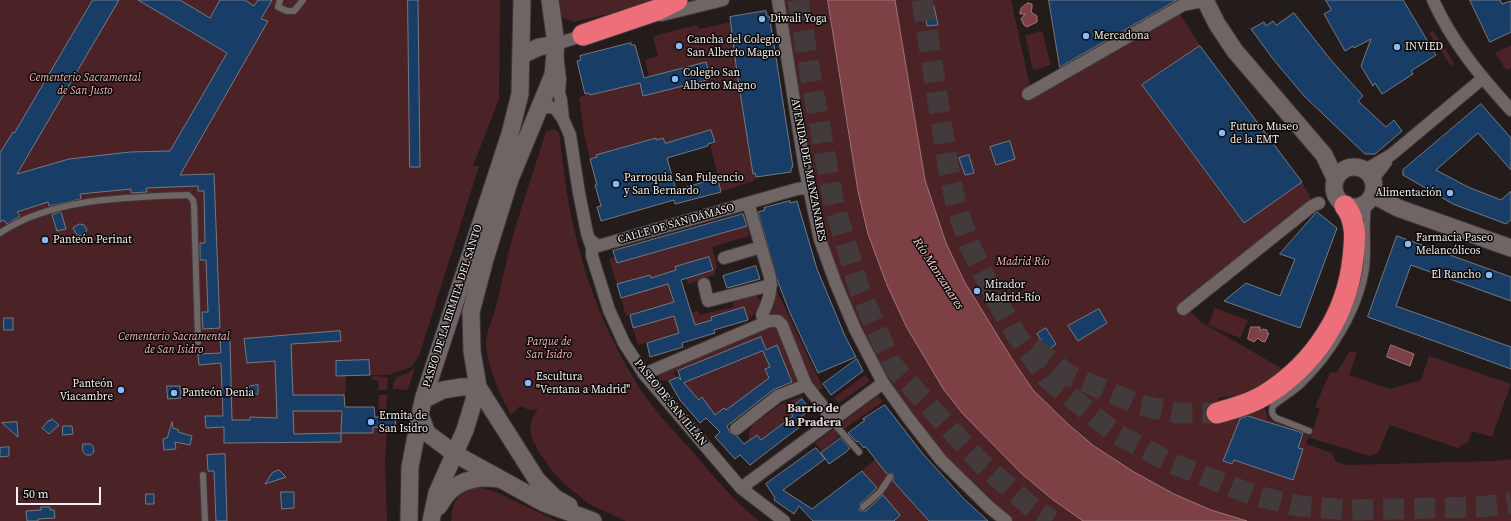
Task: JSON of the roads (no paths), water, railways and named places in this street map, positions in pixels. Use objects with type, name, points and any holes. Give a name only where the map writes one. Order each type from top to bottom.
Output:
[{"type":"highway","points":[[583,35],[657,10],[677,0]]},
{"type":"highway","points":[[1217,413],[1241,406],[1267,394],[1292,375],[1314,352],[1333,325],[1344,300],[1352,270],[1354,225],[1352,217],[1364,197]]},
{"type":"street","name":"PASEO DE LA ERMITA DEL SANTO","points":[[408,521],[410,466],[421,408],[510,134],[520,94],[522,0]]},
{"type":"street","name":"PASEO DE LA ERMITA DEL SANTO","points":[[432,518],[437,493],[465,430],[478,387],[472,351],[472,312],[484,259],[510,179],[553,75],[556,44],[550,0]]},
{"type":"street","points":[[522,55],[539,47],[556,44],[583,35],[723,0]]},
{"type":"street","name":"AVENIDA DEL MANZANARES","points":[[778,0],[810,191],[820,240],[836,284],[855,329],[883,383],[908,419],[941,460],[989,507],[1006,521]]},
{"type":"street","points":[[1433,0],[1469,61],[1511,110]]},
{"type":"street","points":[[1028,94],[1183,5],[1206,1],[1217,24],[1236,51],[1340,173]]},
{"type":"street","name":"PASEO DE SAN ILLÁN","points":[[556,44],[560,79],[559,93],[563,119]]},
{"type":"street","points":[[1364,197],[1380,168],[1482,78]]},
{"type":"street","points":[[520,94],[525,105],[531,107],[541,106]]},
{"type":"street","name":"PASEO DE SAN ILLÁN","points":[[541,106],[555,108],[563,119],[571,138],[579,193],[609,310],[624,342],[644,374],[741,488],[784,521]]},
{"type":"street","points":[[1364,197],[1359,167],[1352,167],[1340,173],[1333,190],[1336,197],[1364,197],[1381,200],[1398,208],[1511,248]]},
{"type":"street","name":"CALLE DE SAN DÁMASO","points":[[593,247],[797,189],[804,188],[810,191]]},
{"type":"street","points":[[748,202],[771,285],[769,301],[762,315],[765,321],[778,321],[782,325],[806,385],[825,409],[831,420]]},
{"type":"street","points":[[1183,310],[1312,206],[1319,203]]},
{"type":"street","points":[[724,258],[761,247]]},
{"type":"street","points":[[704,284],[708,301],[771,285]]},
{"type":"street","points":[[644,374],[769,321]]},
{"type":"street","points":[[741,488],[883,383]]},
{"type":"street","points":[[736,429],[778,396],[806,385]]},
{"type":"street","points":[[460,387],[478,387],[537,480],[555,498],[593,521],[544,503],[455,454],[427,433],[421,408],[443,390],[460,387]]},
{"type":"street","points":[[432,518],[450,490],[467,480],[488,478],[501,480]]},
{"type":"lane","points":[[280,0],[278,7],[287,12],[294,11],[303,0]]},
{"type":"lane","points":[[0,233],[25,218],[69,206],[121,197],[188,195],[193,200],[194,205],[198,342]]},
{"type":"lane","points":[[1309,431],[1276,418],[1272,415],[1272,410],[1276,404],[1301,385],[1323,362],[1341,335],[1353,311],[1366,270],[1368,254],[1364,197]]},
{"type":"lane","points":[[831,420],[859,452]]},
{"type":"lane","points":[[203,475],[205,521]]},
{"type":"lane","points":[[863,507],[880,492],[890,477]]},
{"type":"water","name":"Río Manzanares","points":[[828,0],[895,0],[925,180],[946,243],[964,281],[1033,390],[1069,425],[1094,446],[1134,472],[1174,494],[1211,510],[1247,521],[1083,521],[1052,499],[1022,474],[963,414],[944,390],[907,328],[887,285],[868,234],[858,191]]},
{"type":"water","points":[[1028,3],[1032,4],[1031,12],[1037,16],[1037,22],[1027,27],[1021,19],[1025,14],[1020,14],[1020,12],[1021,8]]},
{"type":"water","points":[[1251,327],[1260,327],[1260,331],[1263,329],[1267,330],[1267,334],[1269,333],[1265,342],[1258,338],[1254,342],[1248,339]]},
{"type":"water","points":[[1391,345],[1414,354],[1410,366],[1387,357]]},
{"type":"tunnel","points":[[798,0],[834,204],[860,291],[892,365],[980,462],[1037,512],[1052,521]]},
{"type":"tunnel","points":[[922,0],[949,171],[956,205],[970,246],[992,292],[1015,333],[1047,378],[1115,433],[1171,463],[1251,494],[1299,506],[1348,510],[1480,507],[1511,503]]},
{"type":"tunnel","points":[[1033,347],[1069,375],[1139,405],[1177,413],[1217,413]]},
{"type":"place","name":"Diwali Yoga","points":[[762,19]]},
{"type":"place","name":"Mercadona","points":[[1086,36]]},
{"type":"place","name":"Cancha del Colegio San Alberto Magno","points":[[679,46]]},
{"type":"place","name":"INVIED","points":[[1397,47]]},
{"type":"place","name":"Colegio San Alberto Magno","points":[[675,79]]},
{"type":"place","name":"Futuro Museo de la EMT","points":[[1222,133]]},
{"type":"place","name":"Parroquia San Fulgencio y San Bernardo","points":[[616,184]]},
{"type":"place","name":"Alimentación","points":[[1450,193]]},
{"type":"place","name":"Panteón Perinat","points":[[45,240]]},
{"type":"place","name":"Farmacia Paseo Melancólicos","points":[[1408,244]]},
{"type":"place","name":"El Rancho","points":[[1489,275]]},
{"type":"place","name":"Mirador Madrid-Río","points":[[977,291]]},
{"type":"place","name":"Escultura \"Ventana a Madrid\"","points":[[528,383]]},
{"type":"place","name":"Panteón Viacambre","points":[[121,390]]},
{"type":"place","name":"Panteón Denia","points":[[174,393]]},
{"type":"place","name":"Ermita de San Isidro","points":[[371,422]]},
{"type":"district","name":"Barrio de la Pradera","points":[[813,416]]},
{"type":"park label","name":"Cementerio Sacramental de San Justo","points":[[85,84]]},
{"type":"park label","name":"Madrid Río","points":[[1023,262]]},
{"type":"park label","name":"Cementerio Sacramental de San Isidro","points":[[174,343]]},
{"type":"park label","name":"Parque de San Isidro","points":[[549,348]]}]
